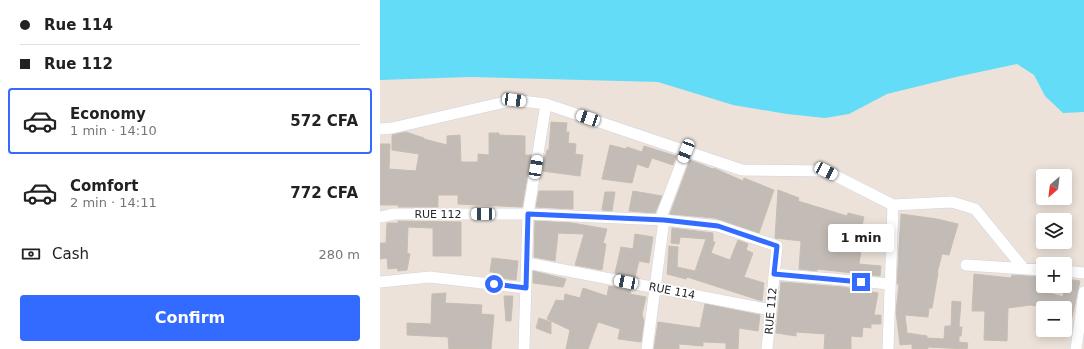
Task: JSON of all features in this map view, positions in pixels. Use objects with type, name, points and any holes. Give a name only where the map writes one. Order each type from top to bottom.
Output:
[{"type":"street","points":[[380,129],[392,128],[514,100],[546,104],[742,170],[826,171],[893,205],[952,202],[975,209],[1024,269]]},
{"type":"street","points":[[524,349],[528,214],[546,104]]},
{"type":"street","points":[[647,349],[662,220],[686,151]]},
{"type":"street","points":[[888,349],[893,205]]},
{"type":"street","name":"RUE 112","points":[[380,217],[394,214],[528,214],[662,220],[718,226],[777,246],[767,349]]},
{"type":"street","name":"RUE 114","points":[[526,263],[771,310]]},
{"type":"street","points":[[966,265],[1036,270]]},
{"type":"street","points":[[1072,272],[1084,273]]},
{"type":"street","name":"RUE 112","points":[[774,274],[890,284]]},
{"type":"street","points":[[380,282],[430,277],[526,288]]},
{"type":"street","points":[[1076,349],[1084,292]]},
{"type":"water","points":[[380,0],[1084,0],[1084,112],[1063,113],[1045,96],[1034,75],[1017,64],[887,94],[849,114],[825,118],[787,114],[733,105],[658,82],[470,77],[380,80]]},
{"type":"building","points":[[551,122],[567,123],[566,132],[569,132],[568,143],[576,144],[575,154],[583,155],[580,176],[542,171],[545,155],[547,150],[549,150]]},
{"type":"building","points":[[406,132],[424,139],[447,145],[447,136],[460,135],[461,162],[478,162],[478,154],[489,155],[489,133],[525,136],[525,155],[531,155],[522,207],[458,204],[458,195],[438,195],[438,207],[398,207],[399,205],[380,205],[380,144],[390,144],[389,169],[416,171],[419,154],[392,150],[392,135]]},
{"type":"building","points":[[610,145],[626,149],[627,147],[642,152],[644,146],[676,156],[673,165],[652,158],[648,168],[637,164],[632,183],[602,179]]},
{"type":"building","points":[[690,160],[713,169],[714,168],[743,181],[744,178],[774,190],[759,233],[715,218],[670,214]]},
{"type":"building","points":[[778,190],[799,198],[798,201],[847,216],[848,213],[864,217],[861,229],[864,230],[859,264],[881,266],[880,276],[817,269],[817,271],[799,269],[801,241],[775,238]]},
{"type":"building","points":[[539,191],[573,191],[573,209],[536,207]]},
{"type":"building","points":[[633,191],[662,196],[655,213],[629,211]]},
{"type":"building","points":[[605,192],[615,192],[612,211],[602,210]]},
{"type":"building","points":[[901,214],[937,219],[958,224],[949,255],[942,254],[937,273],[932,308],[929,308],[928,317],[905,315],[907,333],[927,336],[927,338],[944,339],[945,326],[951,326],[952,301],[961,302],[959,327],[962,327],[959,342],[968,343],[967,349],[927,347],[928,349],[912,349],[912,344],[900,345],[896,312],[899,284],[897,284]]},
{"type":"building","points":[[398,221],[461,222],[461,256],[433,256],[433,228],[408,227],[407,253],[410,254],[407,270],[398,271],[397,268],[388,269],[387,258],[380,259],[380,243],[386,243],[387,223],[398,223]]},
{"type":"building","points":[[535,221],[572,223],[607,229],[603,243],[606,244],[602,270],[575,265],[584,234],[558,233],[555,261],[534,257]]},
{"type":"building","points":[[672,228],[713,233],[713,242],[715,242],[711,253],[730,260],[738,240],[748,244],[746,250],[753,253],[744,277],[764,283],[762,301],[687,277],[686,279],[667,274],[669,246],[678,247],[677,267],[695,271],[706,239],[680,237],[679,244],[671,243]]},
{"type":"building","points":[[635,234],[653,237],[649,263],[639,261],[635,277],[615,273],[621,247],[633,249]]},
{"type":"building","points":[[492,258],[518,261],[516,280],[493,277],[493,272],[490,272]]},
{"type":"building","points":[[533,271],[566,279],[563,287],[533,283]]},
{"type":"building","points":[[974,274],[1011,278],[1012,275],[1036,277],[1036,293],[1050,293],[1063,297],[1063,293],[1072,293],[1072,280],[1080,281],[1072,317],[1072,301],[1036,301],[1036,306],[1031,305],[1008,308],[1007,341],[984,340],[985,311],[972,311]]},
{"type":"building","points":[[781,282],[842,287],[878,293],[874,315],[881,315],[881,324],[871,324],[871,328],[863,327],[862,337],[851,336],[851,349],[824,349],[825,334],[796,332],[796,336],[776,333]]},
{"type":"building","points":[[609,286],[631,290],[630,294],[646,297],[642,314],[644,321],[641,342],[618,339],[620,329],[598,322],[588,349],[566,349],[570,330],[547,319],[556,300],[564,301],[565,294],[580,298],[583,288],[607,296]]},
{"type":"building","points":[[446,293],[445,303],[482,305],[481,314],[494,315],[491,349],[449,349],[448,337],[407,335],[407,323],[431,324],[432,294]]},
{"type":"building","points":[[504,296],[513,296],[511,321],[506,321]]},
{"type":"building","points":[[705,304],[760,315],[758,331],[739,328],[738,349],[726,349],[726,343],[703,342],[703,346],[679,344],[679,349],[654,349],[658,322],[700,328]]},
{"type":"building","points":[[539,318],[551,322],[551,334],[536,328]]},
{"type":"route","points":[[494,284],[526,288],[528,214],[664,220],[718,226],[777,246],[774,274],[861,282]]}]
